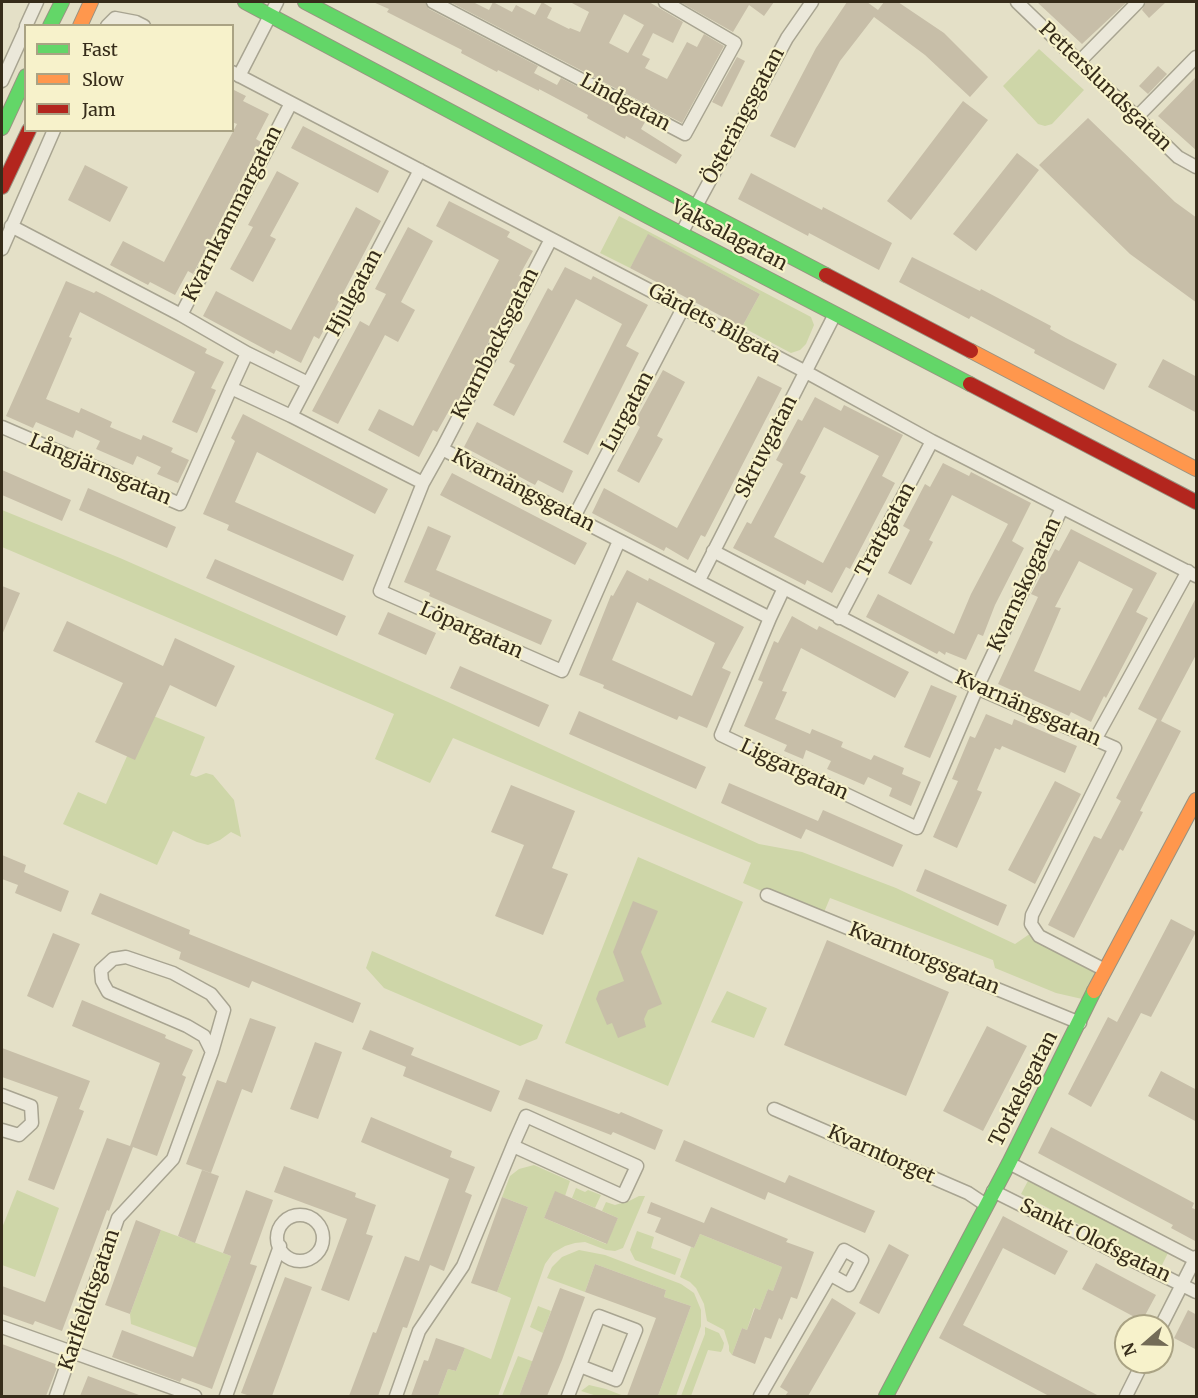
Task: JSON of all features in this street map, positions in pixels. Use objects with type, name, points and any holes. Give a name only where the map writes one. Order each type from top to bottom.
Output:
[{"type":"main road","points":[[51,24],[62,2]]},
{"type":"main road","points":[[81,24],[92,2]]},
{"type":"main road","name":"Vaksalagatan","points":[[245,2],[681,234],[1197,502]]},
{"type":"main road","name":"Vaksalagatan","points":[[305,2],[1197,470]]},
{"type":"main road","points":[[2,128],[24,80]]},
{"type":"main road","points":[[2,187],[28,132]]},
{"type":"main road","name":"Torkelsgatan","points":[[886,1396],[1009,1163],[1105,970],[1197,800]]},
{"type":"street","points":[[27,24],[36,2]]},
{"type":"street","points":[[236,74],[277,2]]},
{"type":"street","name":"Lindgatan","points":[[433,2],[686,134],[735,43],[665,2]]},
{"type":"street","name":"Österängsgatan","points":[[681,234],[787,38],[812,2]]},
{"type":"street","name":"Petterslundsgatan","points":[[1017,2],[1178,157],[1197,168]]},
{"type":"street","points":[[1079,62],[1138,2]]},
{"type":"street","points":[[109,24],[115,18],[140,24]]},
{"type":"street","points":[[2,81],[24,31]]},
{"type":"street","points":[[1137,117],[1197,57]]},
{"type":"street","name":"Gärdets Bilgata","points":[[236,74],[806,372],[932,441],[1192,574]]},
{"type":"street","name":"Kvarnkammargatan","points":[[11,226],[181,315],[291,103]]},
{"type":"street","points":[[2,249],[53,132]]},
{"type":"street","name":"Hjulgatan","points":[[291,416],[420,170]]},
{"type":"street","name":"Kvarnbacksgatan","points":[[442,449],[551,238]]},
{"type":"street","name":"Lurgatan","points":[[574,517],[683,308]]},
{"type":"street","name":"Skruvgatan","points":[[699,580],[835,314]]},
{"type":"street","points":[[181,315],[247,353],[308,382]]},
{"type":"street","points":[[247,353],[231,388],[423,483]]},
{"type":"street","name":"Långjärnsgatan","points":[[2,427],[180,504],[231,388]]},
{"type":"street","name":"Trattgatan","points":[[840,618],[932,441]]},
{"type":"street","name":"Kvarnängsgatan","points":[[423,483],[442,449],[770,618]]},
{"type":"street","name":"Löpargatan","points":[[423,483],[380,591],[562,671],[619,541]]},
{"type":"street","name":"Kvarnskogatan","points":[[917,828],[977,688],[1062,508]]},
{"type":"street","name":"Kvarnängsgatan","points":[[713,551],[977,688],[1096,738],[1114,748],[1032,915],[1031,924],[1039,936],[1105,970]]},
{"type":"street","points":[[1096,738],[1192,574]]},
{"type":"street","points":[[770,618],[784,588]]},
{"type":"street","name":"Liggargatan","points":[[770,618],[720,735],[917,828]]},
{"type":"street","name":"Kvarntorgsgatan","points":[[767,895],[1080,1023]]},
{"type":"street","name":"Karlfeldtsgatan","points":[[56,1396],[118,1218],[173,1159],[212,1052],[224,1011],[212,994],[173,973],[126,957],[113,959],[101,970],[102,981],[108,992],[187,1026],[204,1036],[212,1052]]},
{"type":"street","points":[[2,1095],[31,1106],[32,1123],[19,1135],[2,1130]]},
{"type":"street","name":"Kvarntorget","points":[[774,1109],[968,1193],[986,1205]]},
{"type":"street","points":[[396,1396],[419,1331],[463,1266],[513,1146],[526,1116],[637,1166],[623,1196],[513,1146]]},
{"type":"street","name":"Sankt Olofsgatan","points":[[1009,1163],[1196,1259]]},
{"type":"street","name":"Sankt Olofsgatan","points":[[993,1191],[1197,1292]]},
{"type":"street","points":[[226,1396],[279,1246]]},
{"type":"street","points":[[1167,1314],[1196,1259]]},
{"type":"street","points":[[760,1396],[831,1275]]},
{"type":"street","points":[[568,1396],[599,1316],[636,1330],[616,1380],[580,1366]]},
{"type":"street","points":[[2,1327],[195,1396]]},
{"type":"street","points":[[1126,1396],[1137,1374]]},
{"type":"green space","points":[[1039,49],[1084,90],[1052,124],[1045,126],[1038,124],[1003,86]]},
{"type":"green space","points":[[619,216],[811,317],[814,325],[806,344],[800,350],[791,353],[742,327],[760,294],[649,235],[630,268],[600,253]]},
{"type":"green space","points":[[2,510],[120,558],[448,702],[759,844],[802,852],[896,888],[1015,944],[1034,931],[1105,970],[1091,1001],[1056,993],[995,968],[993,960],[830,898],[822,917],[743,883],[751,863],[453,738],[430,783],[375,759],[394,714],[2,547]]},
{"type":"green space","points":[[146,713],[205,737],[190,775],[196,777],[206,773],[213,775],[234,800],[241,837],[231,832],[208,845],[173,831],[157,865],[63,824],[78,792],[106,804]]},
{"type":"green space","points":[[638,857],[743,902],[668,1086],[565,1043]]},
{"type":"green space","points":[[372,951],[543,1025],[537,1039],[520,1046],[384,988],[366,968]]},
{"type":"green space","points":[[727,991],[767,1008],[754,1038],[711,1022]]},
{"type":"green space","points":[[534,1165],[570,1181],[565,1196],[555,1192],[544,1218],[606,1244],[618,1218],[602,1211],[606,1202],[615,1205],[645,1196],[623,1248],[615,1251],[606,1250],[585,1242],[565,1246],[553,1253],[545,1264],[498,1396],[438,1396],[448,1369],[456,1371],[465,1348],[491,1359],[511,1298],[497,1292],[528,1207],[502,1197],[510,1176],[519,1169]]},
{"type":"green space","points":[[1030,1177],[1169,1251],[1161,1267],[1021,1194]]},
{"type":"green space","points":[[576,1188],[601,1195],[595,1208],[572,1198]]},
{"type":"green space","points":[[17,1190],[59,1208],[35,1277],[2,1265],[2,1228]]},
{"type":"green space","points":[[161,1230],[231,1256],[197,1348],[131,1324],[130,1314]]},
{"type":"green space","points":[[637,1231],[654,1237],[651,1248],[681,1259],[675,1275],[635,1260],[630,1250]]},
{"type":"green space","points":[[700,1234],[782,1267],[773,1291],[768,1289],[760,1310],[754,1308],[747,1330],[742,1328],[732,1355],[724,1330],[707,1321],[704,1304],[696,1288],[680,1277],[691,1247],[694,1248]]},
{"type":"green space","points":[[579,1250],[605,1255],[681,1284],[694,1293],[701,1310],[701,1326],[676,1396],[658,1396],[691,1306],[664,1297],[666,1290],[595,1264],[585,1292],[547,1278],[552,1267],[562,1257]]},
{"type":"green space","points":[[538,1306],[551,1311],[543,1333],[530,1327]]},
{"type":"green space","points":[[705,1327],[719,1333],[724,1343],[723,1348],[721,1352],[708,1350],[691,1396],[681,1396],[705,1334]]},
{"type":"green space","points":[[518,1356],[556,1370],[531,1365],[519,1396],[502,1396]]},
{"type":"green space","points":[[589,1385],[624,1396],[597,1396],[581,1391]]},
{"type":"building","points":[[373,2],[425,2],[429,9],[538,66],[534,73],[557,85],[561,78],[645,122],[641,129],[682,155],[676,164],[626,136],[625,139],[587,118],[588,115],[539,89],[539,91],[498,70],[497,72],[461,53],[462,50],[387,12],[389,9]]},
{"type":"building","points":[[450,2],[473,2],[489,10],[493,2],[512,12],[516,5],[535,15],[542,2],[552,8],[547,18],[580,32],[589,12],[570,2],[649,2],[683,22],[673,43],[653,33],[642,55],[650,59],[645,68],[667,79],[687,42],[697,47],[704,34],[724,46],[682,123]],"holes":[[[624,14],[644,25],[628,53],[609,43]]]},
{"type":"building","points":[[680,2],[774,2],[764,16],[749,5],[733,32]]},
{"type":"building","points":[[847,2],[867,2],[878,10],[884,2],[898,2],[944,33],[988,77],[970,97],[925,55],[874,17],[840,61],[795,148],[770,136],[816,48]]},
{"type":"building","points":[[1037,2],[1127,2],[1082,44]]},
{"type":"building","points":[[1146,2],[1166,2],[1149,18],[1142,10]]},
{"type":"building","points":[[737,57],[745,61],[722,107],[712,102]]},
{"type":"building","points":[[1158,66],[1167,74],[1148,94],[1139,86]]},
{"type":"building","points":[[1197,76],[1197,151],[1158,116]]},
{"type":"building","points":[[234,90],[246,96],[243,101],[269,114],[256,139],[261,142],[193,274],[188,271],[175,295],[150,282],[148,285],[110,265],[123,241],[164,262],[237,124],[234,123]]},
{"type":"building","points":[[963,101],[988,120],[911,220],[887,201]]},
{"type":"building","points":[[1088,118],[1175,202],[1197,218],[1197,303],[1130,254],[1039,165]]},
{"type":"building","points":[[303,126],[389,171],[378,193],[291,148]]},
{"type":"building","points":[[1017,153],[1039,170],[976,251],[953,234]]},
{"type":"building","points":[[85,165],[128,187],[110,222],[68,200]]},
{"type":"building","points":[[277,171],[299,183],[270,236],[276,239],[253,282],[230,269],[253,227],[248,225]]},
{"type":"building","points":[[751,173],[892,243],[879,270],[738,199]]},
{"type":"building","points":[[449,201],[510,232],[507,237],[533,251],[454,409],[451,407],[437,432],[433,430],[419,457],[368,430],[379,409],[413,426],[499,260],[436,226]]},
{"type":"building","points":[[356,207],[381,221],[319,339],[314,336],[301,363],[276,350],[274,354],[203,316],[216,291],[291,330]]},
{"type":"building","points":[[408,227],[433,241],[401,302],[415,310],[398,342],[385,335],[338,424],[312,411],[360,321],[369,326],[386,294],[375,289]]},
{"type":"building","points":[[648,234],[760,294],[742,327],[630,268]]},
{"type":"building","points":[[912,257],[980,291],[981,289],[1051,326],[1050,329],[1066,338],[1117,364],[1104,390],[971,316],[969,319],[899,282]]},
{"type":"building","points":[[565,267],[591,280],[593,276],[648,305],[626,346],[639,353],[588,455],[563,442],[622,324],[576,299],[514,416],[493,405],[515,365],[509,362],[548,288],[552,291]]},
{"type":"building","points":[[66,281],[106,296],[207,349],[205,353],[224,362],[211,388],[216,390],[197,433],[172,422],[195,372],[80,312],[69,337],[72,338],[46,399],[79,413],[81,408],[112,422],[110,427],[141,440],[143,435],[173,448],[171,452],[189,460],[178,483],[157,474],[161,467],[137,456],[133,465],[96,449],[100,441],[76,430],[73,438],[36,422],[33,428],[6,416]]},
{"type":"building","points":[[1163,359],[1197,377],[1197,413],[1148,387]]},
{"type":"building","points":[[663,370],[685,382],[657,436],[663,439],[639,483],[617,471],[640,427],[634,423]]},
{"type":"building","points":[[758,376],[782,388],[705,537],[701,535],[688,560],[666,547],[664,551],[592,513],[604,488],[677,528]]},
{"type":"building","points":[[815,397],[841,411],[844,405],[903,435],[882,476],[895,483],[850,569],[846,567],[832,593],[807,580],[805,585],[733,548],[747,522],[751,524],[783,464],[776,460],[798,419],[802,421]],"holes":[[[824,427],[879,456],[823,563],[774,537],[806,476],[800,473]]]},
{"type":"building","points":[[243,414],[388,489],[375,514],[257,452],[235,502],[354,555],[343,581],[227,530],[229,525],[203,514],[235,441],[231,438]]},
{"type":"building","points":[[477,422],[573,471],[563,493],[538,480],[535,485],[464,447]]},
{"type":"building","points":[[943,463],[969,476],[971,472],[1031,503],[1012,541],[1024,548],[995,605],[983,636],[978,634],[966,660],[946,652],[945,655],[939,651],[937,654],[866,617],[878,594],[954,634],[971,594],[1008,524],[952,495],[929,540],[933,542],[911,585],[888,573],[910,530],[903,526],[925,484],[930,487]]},
{"type":"building","points":[[2,470],[71,500],[62,521],[2,495]]},
{"type":"building","points":[[452,473],[587,543],[575,565],[440,495]]},
{"type":"building","points":[[88,488],[176,527],[167,548],[79,510]]},
{"type":"building","points":[[428,526],[451,536],[436,570],[552,620],[541,645],[429,596],[430,593],[404,582]]},
{"type":"building","points":[[1071,529],[1157,573],[1136,612],[1148,618],[1091,722],[1071,712],[1069,716],[998,684],[1038,597],[1031,594],[1055,549],[1059,551]],"holes":[[[1079,561],[1133,589],[1080,691],[1034,671],[1061,608],[1055,607]]]},
{"type":"building","points":[[215,559],[346,616],[337,636],[206,578]]},
{"type":"building","points":[[627,570],[648,581],[649,578],[744,627],[722,668],[731,672],[707,728],[679,716],[677,720],[579,675],[611,595],[613,596]],"holes":[[[637,602],[715,643],[692,696],[612,660]]]},
{"type":"building","points":[[2,586],[20,593],[2,635]]},
{"type":"building","points":[[1197,596],[1197,653],[1161,721],[1138,709]]},
{"type":"building","points":[[388,612],[436,633],[426,655],[378,634]]},
{"type":"building","points":[[792,616],[817,630],[819,626],[909,672],[895,698],[801,648],[782,691],[787,692],[775,719],[810,734],[812,729],[843,742],[841,747],[871,760],[874,755],[904,768],[902,774],[921,782],[911,806],[889,796],[892,788],[868,777],[864,785],[827,769],[831,761],[806,750],[803,759],[784,751],[787,745],[744,726],[763,682],[758,680],[774,641],[778,643]]},
{"type":"building","points":[[67,621],[163,666],[175,638],[235,666],[216,707],[170,685],[135,760],[95,742],[123,683],[53,651]]},
{"type":"building","points":[[460,666],[549,705],[539,727],[450,688]]},
{"type":"building","points":[[931,685],[957,696],[930,758],[904,747]]},
{"type":"building","points":[[579,711],[706,767],[696,789],[569,734]]},
{"type":"building","points":[[986,714],[1012,725],[1014,719],[1077,746],[1065,773],[1002,746],[1000,750],[995,748],[977,790],[982,792],[957,848],[933,837],[958,781],[952,779],[970,736],[975,738]]},
{"type":"building","points":[[1157,719],[1181,731],[1140,811],[1143,812],[1123,851],[1120,849],[1074,938],[1048,925],[1094,836],[1101,839],[1121,801],[1116,798]]},
{"type":"building","points":[[1055,781],[1081,794],[1035,884],[1008,870]]},
{"type":"building","points":[[729,783],[818,821],[823,810],[903,845],[893,867],[806,829],[801,839],[721,803]]},
{"type":"building","points":[[511,785],[575,811],[552,868],[568,874],[543,935],[495,916],[524,845],[491,832]]},
{"type":"building","points":[[2,855],[26,865],[24,872],[69,891],[61,912],[15,893],[18,885],[2,879]]},
{"type":"building","points":[[925,869],[1007,905],[998,926],[916,891]]},
{"type":"building","points":[[100,893],[190,930],[189,934],[361,1003],[353,1023],[252,981],[249,988],[179,959],[181,952],[91,914]]},
{"type":"building","points":[[633,901],[658,911],[641,952],[662,1004],[648,1010],[644,1019],[646,1027],[618,1038],[612,1023],[607,1025],[596,999],[599,991],[624,981],[613,952]]},
{"type":"building","points":[[1171,919],[1196,932],[1151,1017],[1141,1013],[1091,1107],[1068,1094],[1108,1017],[1117,1022]]},
{"type":"building","points":[[53,933],[80,944],[53,1008],[27,996]]},
{"type":"building","points":[[827,940],[949,992],[906,1096],[784,1045]]},
{"type":"building","points":[[82,1000],[166,1035],[165,1038],[193,1050],[182,1075],[186,1077],[157,1156],[133,1147],[62,1331],[35,1321],[33,1325],[2,1314],[2,1286],[45,1302],[107,1138],[130,1146],[160,1063],[72,1026]]},
{"type":"building","points":[[250,1018],[276,1027],[252,1093],[242,1089],[211,1173],[186,1164],[217,1080],[226,1083]]},
{"type":"building","points":[[987,1026],[1027,1046],[983,1131],[943,1111]]},
{"type":"building","points":[[370,1030],[414,1048],[411,1055],[500,1091],[491,1112],[403,1076],[406,1067],[362,1049]]},
{"type":"building","points":[[315,1042],[342,1052],[318,1119],[290,1109]]},
{"type":"building","points":[[2,1048],[90,1081],[79,1109],[84,1111],[54,1190],[28,1180],[58,1097],[2,1077]]},
{"type":"building","points":[[1161,1071],[1197,1090],[1197,1122],[1148,1096]]},
{"type":"building","points":[[526,1079],[619,1114],[621,1112],[663,1130],[655,1150],[613,1132],[611,1135],[518,1099]]},
{"type":"building","points":[[371,1117],[452,1151],[450,1157],[475,1167],[465,1192],[472,1195],[444,1271],[430,1265],[407,1328],[403,1327],[378,1396],[349,1396],[405,1256],[419,1261],[449,1179],[361,1142]]},
{"type":"building","points":[[1051,1127],[1194,1203],[1192,1208],[1197,1210],[1197,1242],[1171,1228],[1173,1225],[1038,1153]]},
{"type":"building","points":[[684,1140],[785,1183],[789,1175],[875,1211],[865,1233],[768,1192],[765,1200],[675,1161]]},
{"type":"building","points":[[284,1166],[356,1193],[355,1197],[376,1205],[366,1234],[373,1236],[349,1301],[321,1290],[347,1219],[274,1192]]},
{"type":"building","points":[[202,1170],[219,1176],[195,1243],[178,1236]]},
{"type":"building","points":[[246,1190],[273,1200],[250,1264],[257,1266],[212,1389],[182,1378],[180,1382],[112,1357],[122,1330],[193,1357],[231,1256],[223,1253]]},
{"type":"building","points":[[555,1191],[618,1218],[607,1244],[544,1218]]},
{"type":"building","points":[[502,1197],[528,1207],[497,1292],[471,1283]]},
{"type":"building","points":[[651,1202],[704,1223],[711,1207],[788,1239],[786,1242],[814,1252],[797,1299],[791,1297],[782,1320],[779,1318],[771,1339],[765,1337],[755,1364],[732,1355],[742,1328],[747,1330],[755,1308],[760,1310],[768,1289],[773,1291],[782,1267],[700,1234],[694,1248],[655,1232],[661,1218],[647,1213]]},
{"type":"building","points":[[1003,1216],[1068,1251],[1055,1275],[1003,1248],[963,1325],[1099,1396],[1049,1396],[939,1338]]},
{"type":"building","points":[[136,1220],[161,1230],[130,1314],[105,1305]]},
{"type":"building","points":[[889,1244],[909,1255],[879,1314],[859,1303]]},
{"type":"building","points":[[1096,1263],[1156,1295],[1146,1314],[1129,1314],[1082,1289]]},
{"type":"building","points":[[595,1264],[666,1290],[664,1297],[691,1306],[658,1396],[627,1396],[656,1318],[585,1292]]},
{"type":"building","points":[[285,1277],[312,1287],[272,1396],[250,1396],[241,1393]]},
{"type":"building","points":[[560,1288],[585,1297],[562,1360],[547,1396],[519,1396]]},
{"type":"building","points":[[832,1298],[856,1313],[808,1396],[785,1396],[788,1392],[780,1387]]},
{"type":"building","points":[[1188,1310],[1197,1315],[1197,1350],[1174,1338]]},
{"type":"building","points":[[436,1338],[465,1348],[456,1371],[448,1369],[438,1396],[411,1396],[424,1360],[428,1361]]},
{"type":"building","points":[[2,1344],[58,1365],[46,1396],[2,1396]]},
{"type":"building","points":[[88,1376],[139,1395],[139,1396],[80,1396]]},
{"type":"traffic: fast","points":[[51,24],[62,2]]},
{"type":"traffic: fast","points":[[245,2],[649,217],[970,384]]},
{"type":"traffic: fast","points":[[305,2],[826,275]]},
{"type":"traffic: fast","points":[[2,128],[24,80]]},
{"type":"traffic: fast","points":[[886,1396],[1009,1163],[1094,991]]},
{"type":"traffic: slow","points":[[81,24],[91,2]]},
{"type":"traffic: slow","points":[[971,351],[1196,469]]},
{"type":"traffic: slow","points":[[1094,991],[1196,800]]},
{"type":"traffic: jam","points":[[2,187],[28,132]]},
{"type":"traffic: jam","points":[[826,275],[971,351]]},
{"type":"traffic: jam","points":[[970,384],[1196,502]]}]
